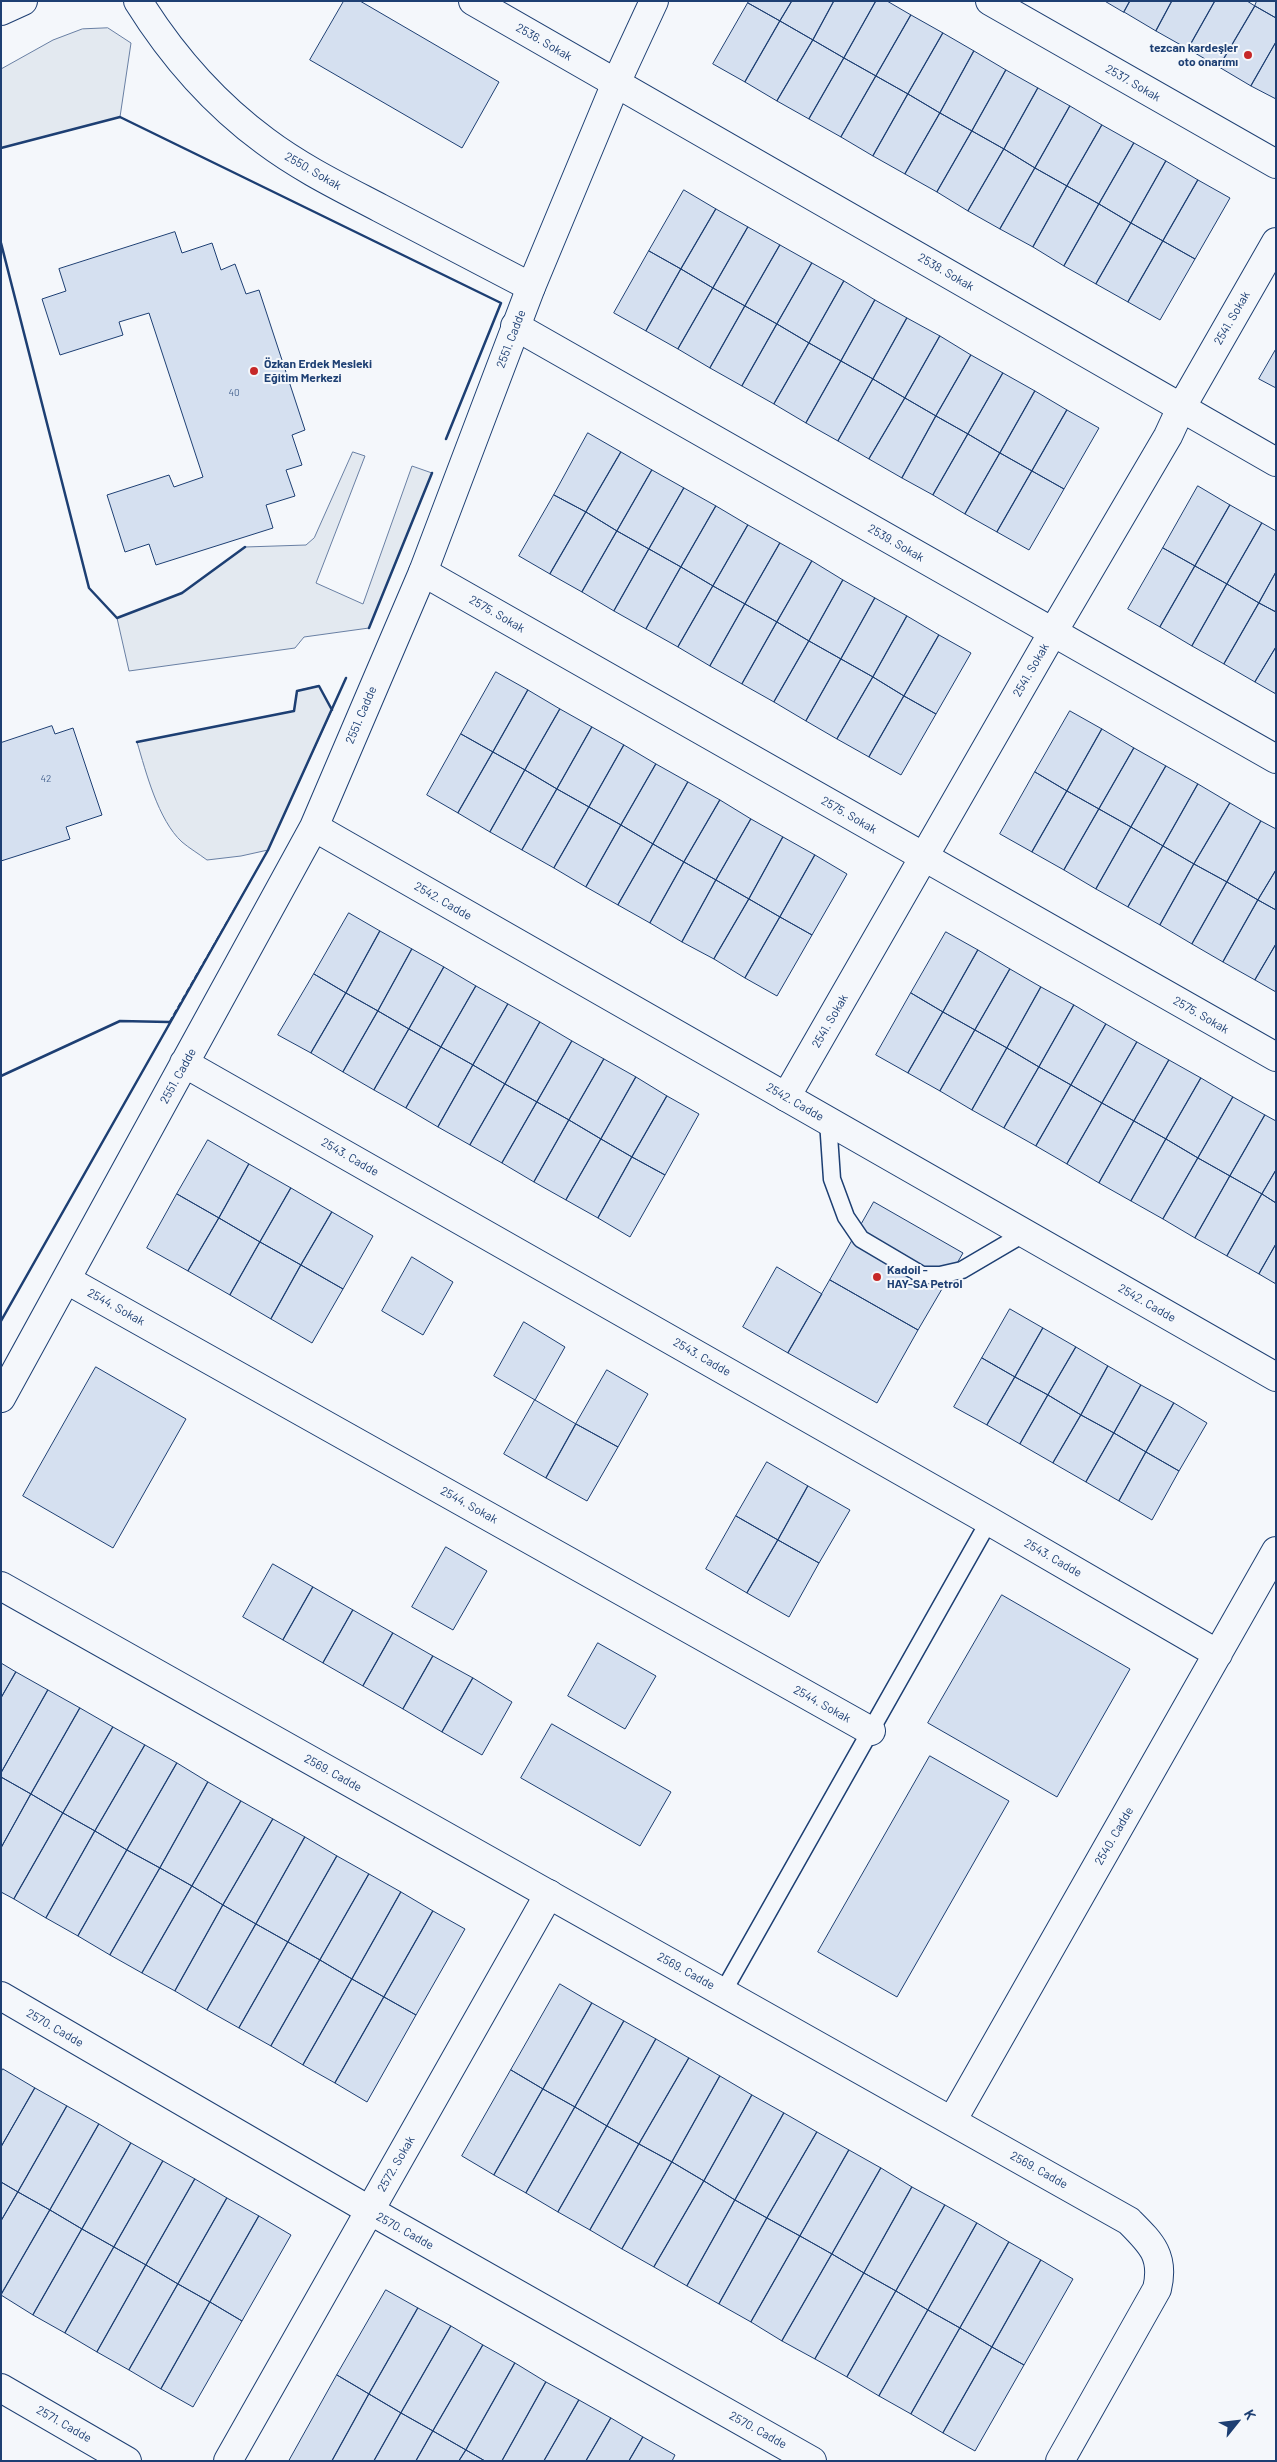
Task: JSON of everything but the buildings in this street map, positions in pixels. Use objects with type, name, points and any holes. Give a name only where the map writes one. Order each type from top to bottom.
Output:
[{"type":"street","points":[[1,11],[23,1]]},
{"type":"street","name":"2550. Sokak","points":[[138,1],[155,28],[181,61],[231,113],[264,141],[303,168],[531,287]]},
{"type":"street","name":"2536. Sokak","points":[[473,1],[616,82]]},
{"type":"street","name":"2551. Cadde","points":[[1,1398],[314,828],[423,572],[531,287],[616,82],[654,1]]},
{"type":"street","name":"2537. Sokak","points":[[990,1],[1276,164]]},
{"type":"street","name":"2538. Sokak","points":[[616,82],[1276,462]]},
{"type":"street","name":"2541. Sokak","points":[[786,1097],[1052,632],[1168,436],[1181,408],[1276,242]]},
{"type":"street","name":"2539. Sokak","points":[[516,326],[1276,759]]},
{"type":"street","name":"2575. Sokak","points":[[423,572],[1276,1057]]},
{"type":"street","name":"2542. Cadde","points":[[314,828],[1276,1376]]},
{"type":"street","name":"2543. Cadde","points":[[184,1063],[989,1521],[1218,1654]]},
{"type":"street","name":"2544. Sokak","points":[[67,1280],[871,1731]]},
{"type":"street","points":[[1,1361],[29,1348]]},
{"type":"street","name":"2540. Cadde","points":[[952,2122],[1276,1551]]},
{"type":"street","name":"2569. Cadde","points":[[1,1586],[1129,2221],[1151,2243],[1161,2271],[1157,2289],[1060,2461]]},
{"type":"street","name":"2572. Sokak","points":[[228,2461],[549,1894]]},
{"type":"street","name":"2570. Cadde","points":[[1,1996],[369,2210],[812,2461]]},
{"type":"street","name":"2571. Cadde","points":[[1,2388],[127,2461]]},
{"type":"lane","points":[[828,1121],[832,1179],[846,1216],[861,1240],[922,1275],[940,1275],[962,1270],[1024,1233]]},
{"type":"lane","points":[[723,1992],[989,1521]]},
{"type":"shaded area","points":[[108,28],[131,43],[120,117],[1,148],[1,69],[53,40],[82,29]]},
{"type":"shaded area","points":[[353,452],[365,456],[316,583],[363,604],[412,466],[432,473],[369,628],[304,637],[295,648],[129,671],[117,618],[182,593],[245,547],[306,545],[314,538]]},
{"type":"shaded area","points":[[319,686],[332,710],[268,850],[241,856],[207,860],[182,842],[166,821],[160,809],[137,742],[294,711],[297,691]]},
{"type":"fence","points":[[1,148],[120,117],[501,303],[446,439]]},
{"type":"fence","points":[[369,628],[432,473]]},
{"type":"fence","points":[[169,1022],[268,850],[346,678]]},
{"type":"wall","points":[[1,148],[120,117],[501,303],[446,439]]},
{"type":"wall","points":[[1,243],[89,588],[117,618],[182,593],[245,547]]},
{"type":"wall","points":[[369,628],[432,473]]},
{"type":"wall","points":[[1,1321],[268,850],[346,678]]},
{"type":"wall","points":[[137,742],[294,711],[297,691],[319,686],[332,710]]},
{"type":"wall","points":[[1,1076],[120,1021],[169,1022]]},
{"type":"place","name":"tezcan kardeşler oto onarımı","points":[[1248,55]]},
{"type":"place","name":"Özkan Erdek Mesleki Eğitim Merkezi","points":[[254,371]]},
{"type":"place","name":"Kadoil - HAY-SA Petrol","points":[[877,1277]]}]
